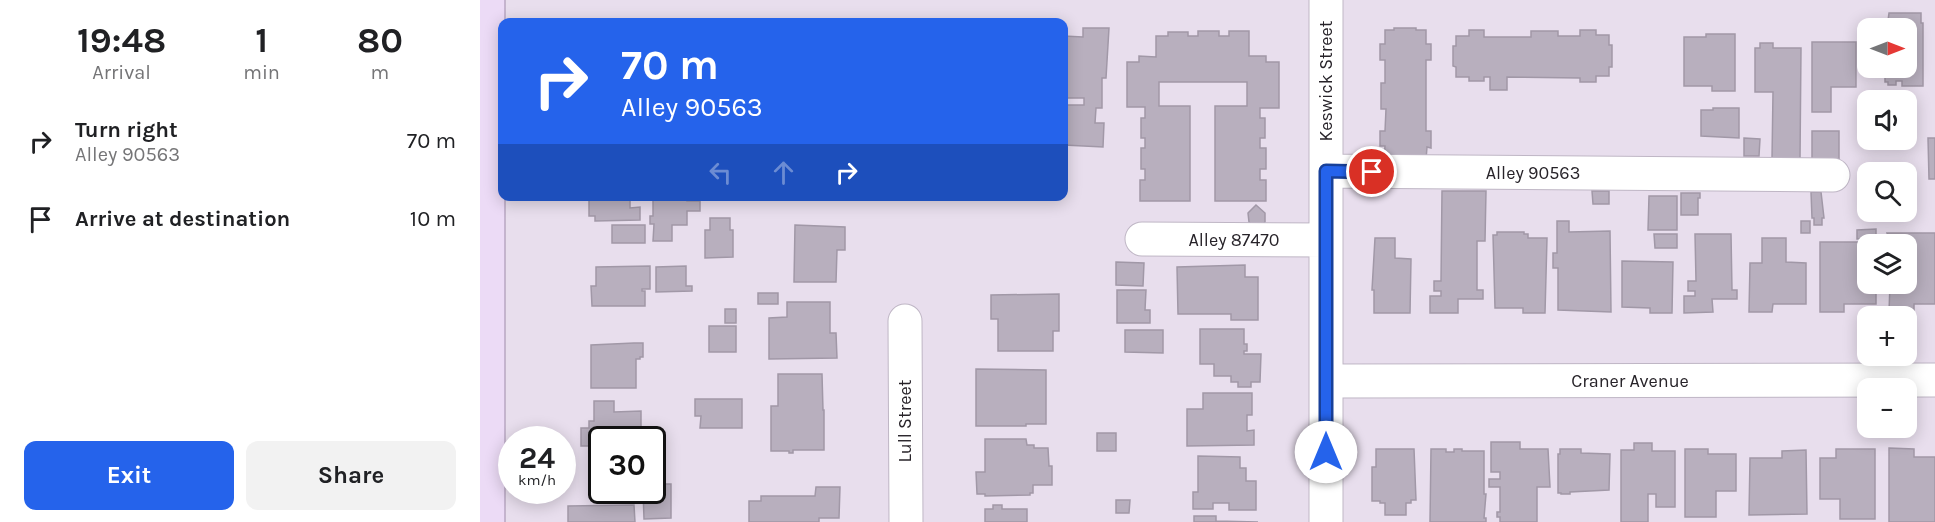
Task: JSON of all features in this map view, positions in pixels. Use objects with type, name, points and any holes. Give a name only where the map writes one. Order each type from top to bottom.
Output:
[{"type":"main road","points":[[488,0],[484,178],[488,522]]},
{"type":"street","name":"Keswick Street","points":[[1326,0],[1326,522]]},
{"type":"street","name":"Alley 90563","points":[[1326,171],[1833,175]]},
{"type":"street","name":"Alley 87470","points":[[1142,239],[1326,240]]},
{"type":"street","name":"Lull Street","points":[[905,321],[906,522]]},
{"type":"street","name":"Craner Avenue","points":[[1326,381],[1935,380]]},
{"type":"building","points":[[1889,13],[1921,13],[1923,86],[1902,86],[1902,81],[1896,81],[1896,85],[1888,85],[1888,82],[1885,82],[1885,78],[1917,78],[1917,18],[1888,18]]},
{"type":"building","points":[[1083,28],[1109,28],[1106,78],[1102,78],[1102,108],[1096,108],[1095,123],[1104,123],[1103,147],[1068,145],[1068,105],[1084,105],[1084,98],[1068,98],[1068,36],[1083,37]]},
{"type":"building","points":[[1394,28],[1426,30],[1426,44],[1431,44],[1431,60],[1426,60],[1426,131],[1431,131],[1431,148],[1427,147],[1426,160],[1384,160],[1385,146],[1380,146],[1380,131],[1385,131],[1386,109],[1381,109],[1381,83],[1385,83],[1385,60],[1380,60],[1380,44],[1385,44],[1385,30],[1394,30]]},
{"type":"building","points":[[1469,30],[1484,30],[1484,37],[1531,37],[1531,31],[1558,31],[1558,36],[1580,36],[1580,30],[1596,30],[1596,35],[1609,35],[1609,45],[1612,45],[1612,67],[1609,67],[1609,76],[1596,76],[1596,82],[1580,82],[1580,78],[1507,77],[1507,90],[1490,90],[1490,77],[1484,77],[1484,81],[1469,81],[1469,77],[1456,77],[1456,67],[1453,66],[1453,46],[1456,46],[1456,36],[1469,36]]},
{"type":"building","points":[[1198,31],[1219,31],[1219,36],[1229,36],[1229,31],[1249,31],[1249,56],[1266,56],[1266,62],[1279,62],[1279,108],[1260,108],[1260,118],[1265,118],[1265,138],[1260,138],[1260,148],[1266,148],[1266,169],[1260,169],[1260,180],[1266,180],[1266,201],[1215,201],[1215,106],[1247,106],[1247,82],[1159,82],[1159,106],[1190,106],[1190,201],[1140,201],[1140,180],[1145,180],[1145,169],[1141,169],[1141,148],[1145,148],[1145,138],[1141,138],[1141,118],[1145,118],[1145,107],[1127,107],[1127,62],[1139,62],[1139,56],[1156,57],[1156,36],[1168,36],[1168,32],[1188,32],[1188,36],[1198,36]]},
{"type":"building","points":[[1706,34],[1735,34],[1735,91],[1712,91],[1712,86],[1684,86],[1684,37],[1706,37]]},
{"type":"building","points":[[1812,42],[1856,42],[1856,87],[1831,87],[1831,112],[1812,112]]},
{"type":"building","points":[[1760,43],[1773,43],[1773,48],[1801,48],[1800,159],[1772,159],[1773,92],[1755,92],[1755,48],[1760,48]]},
{"type":"building","points":[[1713,108],[1739,108],[1739,138],[1701,136],[1701,110],[1713,110]]},
{"type":"building","points":[[1812,131],[1839,131],[1839,160],[1812,159]]},
{"type":"building","points":[[1744,138],[1760,139],[1759,156],[1744,156]]},
{"type":"building","points":[[1928,138],[1935,138],[1935,179],[1929,179]]},
{"type":"building","points":[[1442,191],[1486,191],[1485,241],[1477,241],[1477,290],[1483,290],[1483,299],[1458,299],[1458,313],[1430,313],[1430,296],[1441,296],[1441,291],[1434,291],[1434,281],[1441,281]]},
{"type":"building","points":[[1592,191],[1609,191],[1609,204],[1593,204]]},
{"type":"building","points":[[1811,192],[1821,192],[1824,218],[1822,218],[1822,225],[1814,225]]},
{"type":"building","points":[[1681,193],[1700,193],[1698,215],[1681,215]]},
{"type":"building","points":[[1649,196],[1677,196],[1677,230],[1648,230]]},
{"type":"building","points":[[589,201],[630,201],[630,208],[640,207],[640,220],[595,221],[595,216],[589,216]]},
{"type":"building","points":[[653,201],[700,201],[700,211],[687,211],[687,225],[672,225],[672,241],[653,241],[654,224],[650,224],[650,216],[653,216]]},
{"type":"building","points":[[1256,205],[1265,213],[1265,222],[1258,229],[1249,222],[1248,213]]},
{"type":"building","points":[[710,218],[730,218],[730,230],[733,230],[733,257],[705,258],[705,230],[710,230]]},
{"type":"building","points":[[1557,221],[1569,221],[1569,232],[1610,231],[1611,312],[1558,310],[1558,268],[1553,268],[1553,253],[1557,253]]},
{"type":"building","points":[[1801,221],[1810,221],[1810,233],[1801,233]]},
{"type":"building","points":[[612,225],[645,225],[645,243],[612,243]]},
{"type":"building","points":[[795,225],[845,227],[845,250],[837,250],[836,282],[794,282]]},
{"type":"building","points":[[1876,229],[1876,234],[1857,234],[1857,230]]},
{"type":"building","points":[[1497,232],[1524,232],[1528,234],[1528,238],[1547,238],[1545,313],[1523,313],[1523,308],[1495,308],[1493,235],[1497,235]]},
{"type":"building","points":[[1935,233],[1935,304],[1889,306],[1890,294],[1917,294],[1917,234],[1887,234]]},
{"type":"building","points":[[1654,234],[1677,234],[1677,248],[1655,248]]},
{"type":"building","points":[[1695,234],[1731,234],[1732,290],[1737,290],[1737,299],[1712,299],[1713,312],[1684,313],[1684,296],[1695,296],[1695,291],[1688,291],[1688,281],[1696,281]]},
{"type":"building","points":[[1375,238],[1395,238],[1395,258],[1411,259],[1410,313],[1374,313],[1374,290],[1372,290]]},
{"type":"building","points":[[1762,238],[1786,238],[1786,262],[1806,263],[1806,304],[1773,304],[1772,312],[1749,312],[1750,263],[1762,263]]},
{"type":"building","points":[[1820,242],[1857,242],[1857,294],[1876,294],[1876,304],[1844,304],[1844,312],[1820,312]]},
{"type":"building","points":[[1622,261],[1673,262],[1672,313],[1650,313],[1650,308],[1622,307]]},
{"type":"building","points":[[1116,262],[1144,263],[1143,286],[1116,285]]},
{"type":"building","points":[[1245,265],[1245,277],[1258,277],[1258,320],[1231,320],[1231,314],[1178,314],[1177,267]]},
{"type":"building","points":[[650,266],[650,289],[642,289],[645,291],[645,306],[592,306],[591,286],[596,286],[596,267]]},
{"type":"building","points":[[686,266],[686,286],[692,286],[692,291],[656,292],[656,267]]},
{"type":"building","points":[[1117,290],[1146,290],[1145,310],[1150,310],[1150,323],[1117,323]]},
{"type":"building","points":[[758,293],[778,293],[778,304],[758,304]]},
{"type":"building","points":[[1059,294],[1059,331],[1053,331],[1053,351],[998,351],[998,319],[991,319],[991,295]]},
{"type":"building","points":[[787,302],[830,302],[830,333],[836,333],[837,358],[769,359],[769,318],[787,317]]},
{"type":"building","points":[[725,309],[736,309],[736,323],[725,323]]},
{"type":"building","points":[[709,326],[736,326],[736,352],[709,352]]},
{"type":"building","points":[[1200,329],[1244,329],[1244,344],[1247,344],[1247,351],[1244,351],[1244,354],[1261,354],[1260,382],[1251,382],[1251,387],[1238,387],[1238,382],[1231,382],[1231,376],[1214,376],[1214,364],[1200,364]]},
{"type":"building","points":[[1125,330],[1163,330],[1163,353],[1125,352]]},
{"type":"building","points":[[643,343],[643,357],[636,359],[636,388],[591,388],[591,345]]},
{"type":"building","points":[[976,369],[1046,370],[1046,424],[976,426]]},
{"type":"building","points":[[778,374],[822,374],[824,450],[793,450],[793,453],[771,451],[771,406],[778,406]]},
{"type":"building","points":[[1203,393],[1252,393],[1252,415],[1247,415],[1247,431],[1254,430],[1254,445],[1187,446],[1187,409],[1203,409]]},
{"type":"building","points":[[695,399],[742,399],[742,428],[700,428],[701,416],[695,416]]},
{"type":"building","points":[[594,401],[614,401],[614,412],[641,411],[641,426],[589,426],[589,421],[594,421]]},
{"type":"building","points":[[581,428],[588,428],[588,446],[581,446]]},
{"type":"building","points":[[1097,433],[1116,433],[1116,451],[1097,451]]},
{"type":"building","points":[[985,439],[1026,439],[1027,445],[1034,445],[1034,448],[1048,448],[1049,466],[1052,466],[1052,485],[1033,485],[1033,493],[1030,495],[985,496],[985,494],[977,494],[976,472],[985,472]]},
{"type":"building","points":[[1491,442],[1520,442],[1520,449],[1548,449],[1550,487],[1537,487],[1537,522],[1500,522],[1500,517],[1497,517],[1497,512],[1500,512],[1500,487],[1489,487],[1489,479],[1500,479],[1500,472],[1491,472]]},
{"type":"building","points":[[1634,443],[1652,443],[1652,451],[1675,451],[1675,507],[1656,507],[1656,494],[1648,494],[1648,522],[1621,522],[1621,450],[1634,450]]},
{"type":"building","points":[[1889,448],[1914,449],[1914,457],[1935,457],[1935,522],[1889,522]]},
{"type":"building","points":[[1376,449],[1414,449],[1416,500],[1406,503],[1406,515],[1385,515],[1385,503],[1372,501],[1372,467],[1376,467]]},
{"type":"building","points":[[1431,449],[1446,449],[1446,452],[1454,452],[1454,449],[1484,451],[1484,494],[1486,494],[1484,518],[1486,522],[1430,522]]},
{"type":"building","points":[[1560,449],[1581,449],[1581,453],[1610,454],[1609,490],[1558,493]]},
{"type":"building","points":[[1685,449],[1708,449],[1708,454],[1736,454],[1736,491],[1716,491],[1716,517],[1685,517]]},
{"type":"building","points":[[1836,449],[1875,449],[1875,519],[1840,519],[1840,499],[1820,499],[1820,458],[1836,458]]},
{"type":"building","points":[[1806,450],[1807,514],[1749,515],[1750,458],[1782,458],[1782,451]]},
{"type":"building","points":[[1198,456],[1240,457],[1240,468],[1246,468],[1246,481],[1256,481],[1256,510],[1229,510],[1229,503],[1213,503],[1213,509],[1193,509],[1193,492],[1198,492]]},
{"type":"building","points":[[666,484],[671,484],[671,518],[644,519],[643,504],[666,504]]},
{"type":"building","points":[[816,487],[840,487],[839,518],[819,518],[819,522],[749,522],[749,501],[761,501],[761,496],[815,496]]},
{"type":"building","points":[[1116,500],[1130,500],[1129,513],[1116,513]]},
{"type":"building","points":[[634,505],[635,522],[568,522],[568,506]]},
{"type":"building","points":[[993,505],[1002,505],[1002,509],[1027,509],[1027,522],[985,522],[985,509],[993,509]]},
{"type":"building","points":[[1194,516],[1216,516],[1216,521],[1258,522],[1194,522]]},
{"type":"route","points":[[1326,452],[1326,171],[1372,172]]}]
